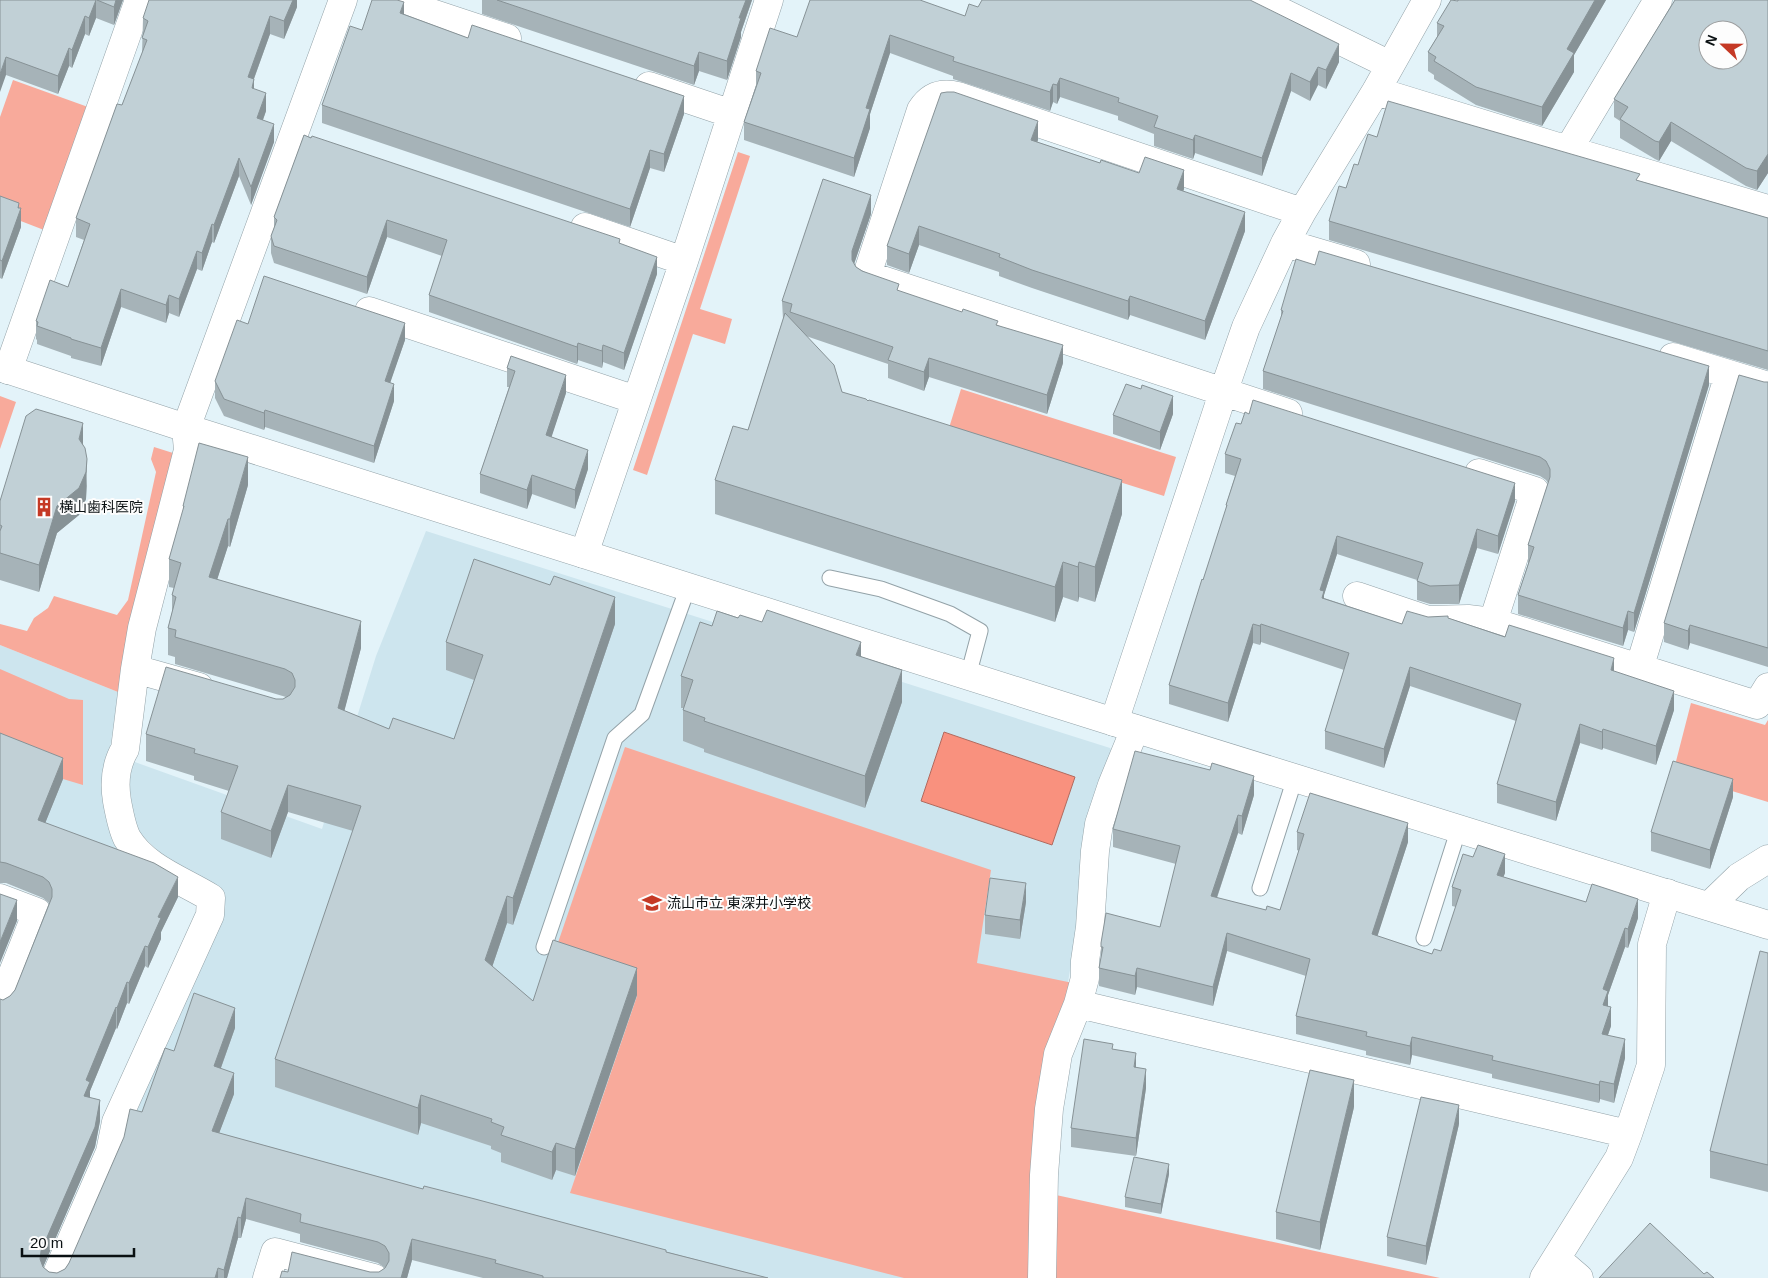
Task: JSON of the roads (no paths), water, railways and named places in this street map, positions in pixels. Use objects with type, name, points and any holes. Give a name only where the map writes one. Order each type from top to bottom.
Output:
[{"type":"street","points":[[139,0],[4,368],[186,428],[1125,726],[1768,925]]},
{"type":"street","points":[[55,1278],[110,1152],[116,1122],[210,915],[211,898],[153,865],[140,854],[127,836],[115,789],[119,758],[125,749],[142,628],[188,450],[186,428],[254,273],[306,134],[343,0]]},
{"type":"street","points":[[392,0],[534,47]]},
{"type":"street","points":[[584,554],[684,260],[769,0]]},
{"type":"street","points":[[1257,0],[1390,65]]},
{"type":"street","points":[[1042,1278],[1044,1175],[1049,1109],[1058,1054],[1078,1004],[1084,978],[1099,824],[1112,785],[1125,726],[1223,393],[1246,327],[1285,243],[1376,91],[1427,0]]},
{"type":"street","points":[[1568,150],[1658,0]]},
{"type":"street","points":[[628,79],[732,114]]},
{"type":"street","points":[[1376,91],[1768,209]]},
{"type":"street","points":[[1302,212],[958,96],[948,94],[937,95],[927,101],[921,110],[867,275],[1223,393],[1308,419]]},
{"type":"street","points":[[561,220],[684,260]]},
{"type":"street","points":[[1285,243],[1380,271]]},
{"type":"street","points":[[347,304],[636,400]]},
{"type":"street","points":[[1654,352],[1768,386]]},
{"type":"street","points":[[1639,669],[1730,374]]},
{"type":"street","points":[[1459,467],[1535,491],[1493,622]]},
{"type":"street","points":[[1357,596],[1428,620],[1468,619],[1493,622],[1757,705],[1768,687]]},
{"type":"street","points":[[135,669],[226,695]]},
{"type":"street","points":[[1709,906],[1739,877],[1768,859]]},
{"type":"street","points":[[1579,1278],[1551,1268],[1619,1158],[1651,1065],[1652,944],[1667,893]]},
{"type":"street","points":[[0,898],[37,912],[0,1005]]},
{"type":"street","points":[[1078,1004],[1628,1134]]},
{"type":"street","points":[[267,1278],[275,1252],[374,1278]]},
{"type":"lane","points":[[830,578],[881,589],[950,614],[980,631],[968,676]]},
{"type":"lane","points":[[544,947],[615,738],[642,714],[688,587]]},
{"type":"lane","points":[[1260,888],[1294,778]]},
{"type":"lane","points":[[1424,938],[1459,828]]},
{"type":"place","name":"横山歯科医院","points":[[44,507]]},
{"type":"place","name":"流山市立 東深井小学校","points":[[652,903]]}]
